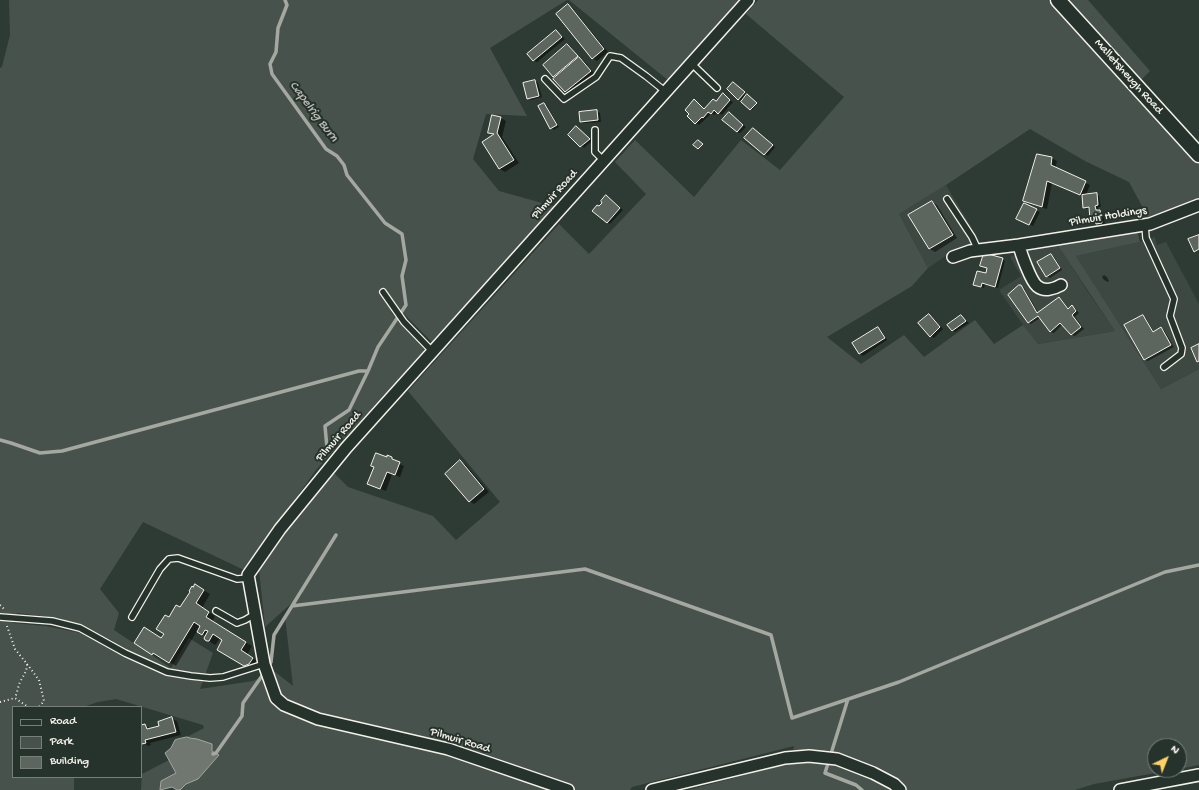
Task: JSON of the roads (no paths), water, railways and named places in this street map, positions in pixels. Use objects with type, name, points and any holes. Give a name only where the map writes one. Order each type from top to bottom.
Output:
[{"type":"street","name":"Pilmuir Road","points":[[568,790],[448,749],[318,718],[284,705],[276,698],[264,664],[248,575],[284,523],[346,448],[748,0]]},
{"type":"street","name":"Malletsheugh Road","points":[[1058,0],[1199,155]]},
{"type":"street","name":"Pilmuir Holdings","points":[[953,257],[970,251],[1019,245],[1150,224],[1199,205]]},
{"type":"street","points":[[1019,245],[1024,262],[1036,286],[1045,290],[1054,289],[1061,285]]},
{"type":"street","points":[[652,790],[785,758],[809,756],[837,759],[873,773],[894,784],[900,790]]},
{"type":"street","points":[[1120,790],[1199,776]]},
{"type":"lane","points":[[545,79],[564,99],[596,77],[610,56],[621,58],[666,92]]},
{"type":"lane","points":[[692,63],[717,88]]},
{"type":"lane","points":[[595,130],[595,152],[604,161]]},
{"type":"lane","points":[[947,199],[972,237],[978,250]]},
{"type":"lane","points":[[1145,225],[1146,238],[1174,299],[1170,316],[1182,348],[1181,354],[1164,367]]},
{"type":"lane","points":[[383,292],[404,322],[432,352]]},
{"type":"lane","points":[[132,617],[160,569],[169,559],[178,558],[237,579],[249,578]]},
{"type":"lane","points":[[216,611],[237,623],[255,614]]},
{"type":"lane","points":[[3,617],[52,621],[80,628],[125,653],[167,672],[210,678],[223,677],[264,664]]},
{"type":"waterway","name":"Capelrig Burn","points":[[285,0],[287,5],[278,28],[276,52],[270,64],[272,74],[326,149],[337,156],[344,165],[347,175],[385,223],[402,234],[406,260],[402,276],[406,305],[378,347],[349,410],[325,426],[327,448]]},
{"type":"waterway","points":[[0,440],[40,453],[62,451],[359,371],[368,371]]},
{"type":"waterway","points":[[267,668],[271,662],[274,635],[336,535]]},
{"type":"waterway","points":[[292,606],[585,569],[771,635],[792,718],[899,682],[1165,572],[1199,565]]},
{"type":"waterway","points":[[213,754],[216,753],[242,716],[243,703],[264,673]]},
{"type":"waterway","points":[[848,699],[825,773],[856,785],[862,790]]}]
